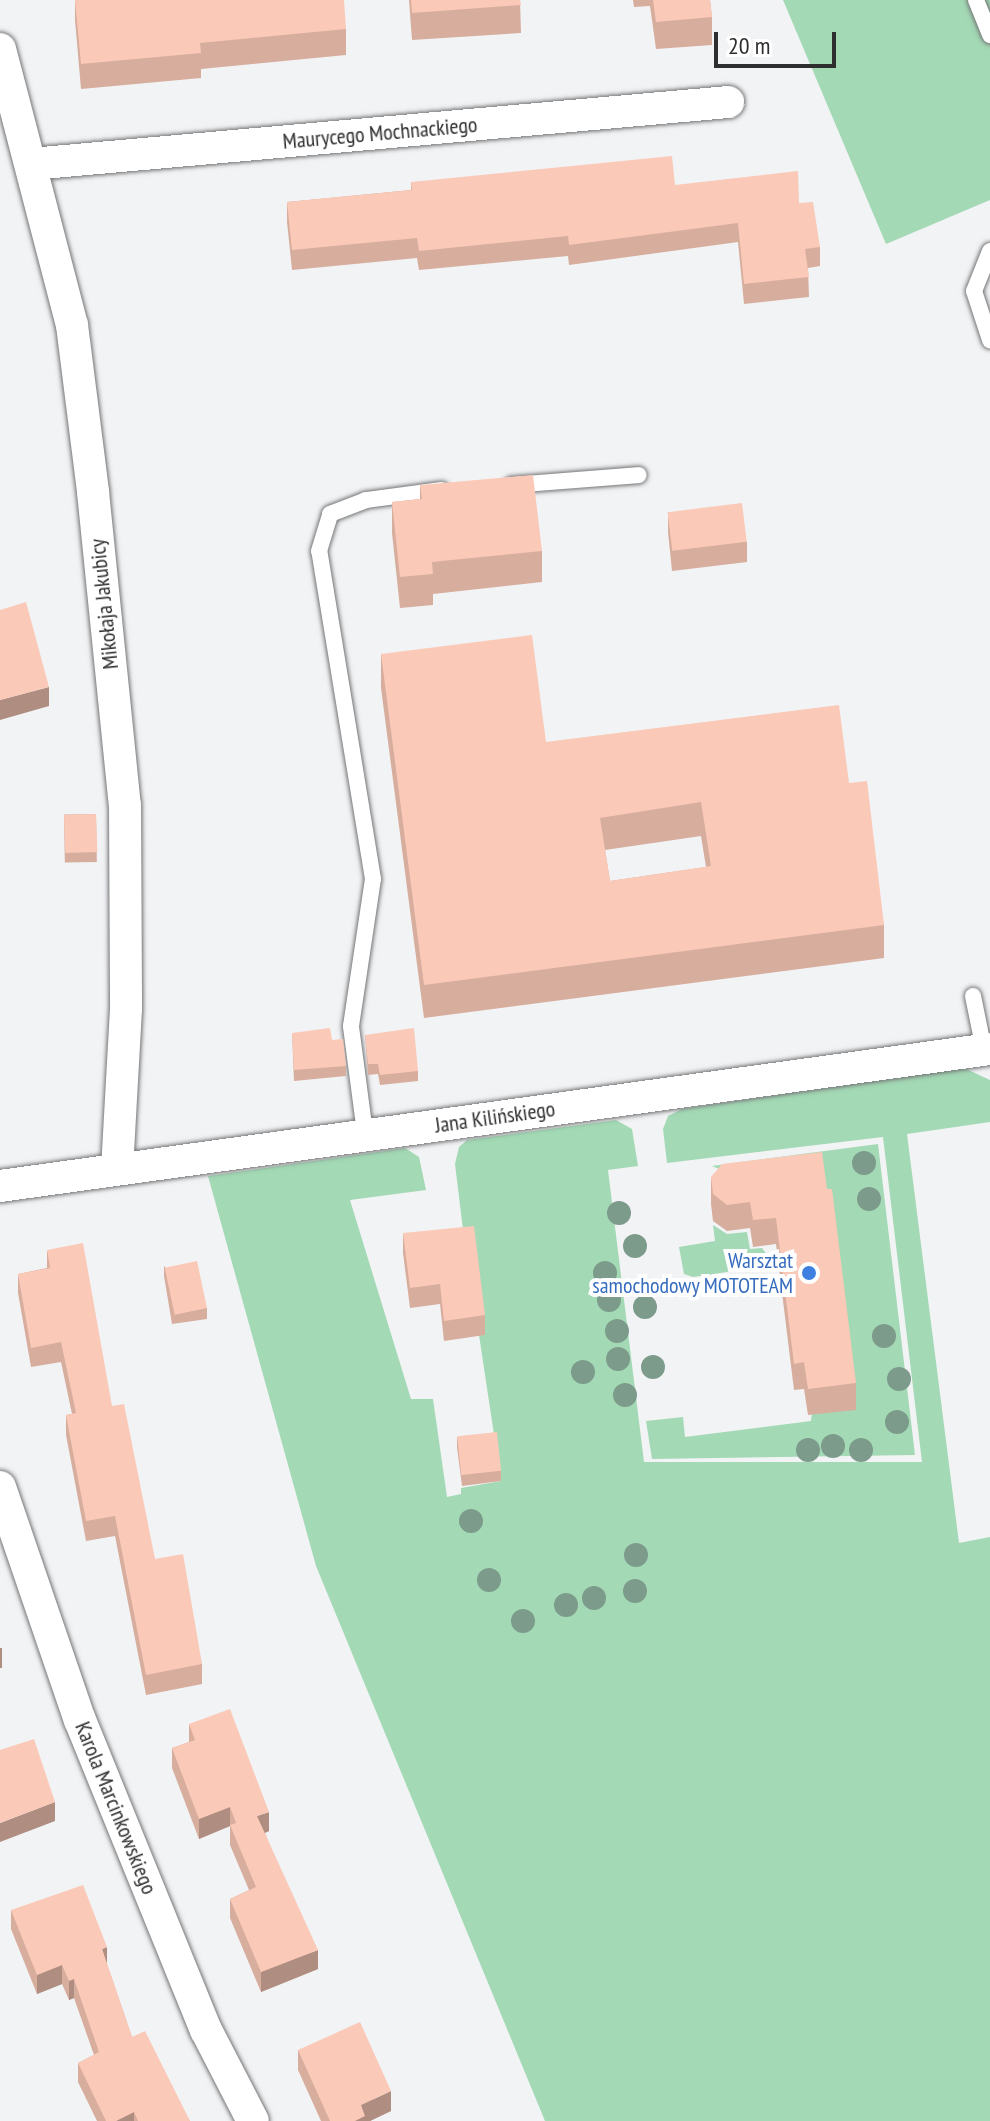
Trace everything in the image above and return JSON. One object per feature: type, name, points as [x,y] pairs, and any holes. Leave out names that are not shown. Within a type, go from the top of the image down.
[{"type":"street","name":"Mikołaja Jakubicy","points":[[0,49],[72,325],[125,805],[126,1009],[117,1169]]},
{"type":"street","name":"Maurycego Mochnackiego","points":[[31,164],[728,102]]},
{"type":"street","name":"Jana Kilińskiego","points":[[0,1186],[987,1049]]},
{"type":"street","name":"Karola Marcinkowskiego","points":[[0,1487],[80,1720],[206,2030],[253,2121]]},
{"type":"lane","points":[[976,0],[990,35]]},
{"type":"lane","points":[[990,251],[974,291],[990,340]]},
{"type":"lane","points":[[497,486],[639,475]]},
{"type":"lane","points":[[365,1133],[351,1026],[373,879],[319,551],[330,514],[366,500],[466,488]]},
{"type":"lane","points":[[973,996],[987,1049]]},
{"type":"green space","points":[[783,0],[990,0],[990,200],[886,244]]},
{"type":"green space","points":[[964,1068],[990,1080],[990,1122],[907,1134],[959,1543],[990,1537],[990,2121],[545,2121],[316,1566],[208,1176],[405,1148],[419,1157],[426,1190],[350,1200],[411,1399],[433,1399],[447,1497],[461,1494],[461,1488],[501,1481],[479,1335],[485,1335],[465,1246],[455,1164],[459,1147],[467,1140],[616,1120],[632,1129],[638,1166],[608,1170],[644,1462],[922,1462],[883,1137],[667,1163],[663,1129],[668,1116],[682,1109]]},
{"type":"green space","points":[[878,1144],[915,1455],[652,1459],[646,1421],[683,1417],[685,1437],[811,1421],[832,1216],[712,1166]]},
{"type":"green space","points":[[713,1225],[727,1234],[747,1232],[750,1249],[762,1248],[774,1265],[693,1277],[684,1274],[679,1247],[715,1241]]},
{"type":"building","points":[[75,0],[344,0],[346,29],[200,43],[201,53],[81,64]]},
{"type":"building","points":[[411,0],[520,0],[521,5],[412,13]]},
{"type":"building","points":[[653,0],[710,0],[712,17],[656,22]]},
{"type":"building","points":[[672,156],[675,185],[798,171],[799,203],[813,202],[820,247],[805,249],[809,277],[744,284],[738,223],[569,245],[568,236],[419,251],[417,238],[292,250],[287,202],[412,190],[411,182]]},
{"type":"building","points":[[533,475],[542,551],[432,562],[433,574],[400,577],[392,502],[422,499],[420,485]]},
{"type":"building","points":[[742,503],[747,542],[672,551],[668,512]]},
{"type":"building","points":[[26,602],[49,687],[0,700],[0,610]]},
{"type":"building","points":[[532,635],[546,742],[839,705],[849,783],[867,781],[884,925],[424,985],[381,654]],"holes":[[[701,802],[711,866],[610,881],[600,818]]]},
{"type":"building","points":[[96,814],[97,852],[65,853],[64,815]]},
{"type":"building","points":[[330,1028],[332,1040],[343,1039],[346,1066],[294,1070],[292,1033]]},
{"type":"building","points":[[414,1028],[418,1071],[380,1075],[378,1064],[368,1064],[365,1035]]},
{"type":"building","points":[[822,1152],[827,1189],[832,1189],[856,1383],[808,1389],[804,1362],[794,1364],[776,1218],[753,1220],[750,1202],[727,1205],[713,1194],[711,1177],[722,1164]]},
{"type":"building","points":[[474,1226],[485,1315],[444,1321],[440,1284],[410,1288],[403,1233]]},
{"type":"building","points":[[83,1243],[112,1406],[124,1404],[155,1559],[183,1554],[202,1664],[146,1675],[115,1516],[86,1521],[66,1415],[76,1413],[61,1342],[31,1348],[18,1274],[50,1268],[47,1250]]},
{"type":"building","points":[[197,1261],[207,1308],[175,1315],[165,1268]]},
{"type":"building","points":[[497,1432],[501,1471],[461,1475],[457,1436]]},
{"type":"building","points":[[230,1709],[269,1812],[257,1816],[318,1950],[261,1972],[230,1899],[256,1887],[230,1825],[236,1823],[230,1807],[199,1819],[172,1748],[195,1740],[189,1724]]},
{"type":"building","points":[[34,1739],[55,1802],[0,1823],[0,1750]]},
{"type":"building","points":[[83,1885],[107,1947],[102,1949],[132,2037],[145,2031],[190,2121],[138,2121],[134,2112],[116,2121],[106,2121],[78,2063],[99,2052],[74,1979],[69,1981],[62,1965],[37,1975],[11,1910]]},
{"type":"building","points":[[360,2022],[391,2091],[361,2105],[365,2116],[355,2121],[330,2121],[298,2050]]},
{"type":"place","name":"Warsztat samochodowy MOTOTEAM","points":[[809,1273]]}]
